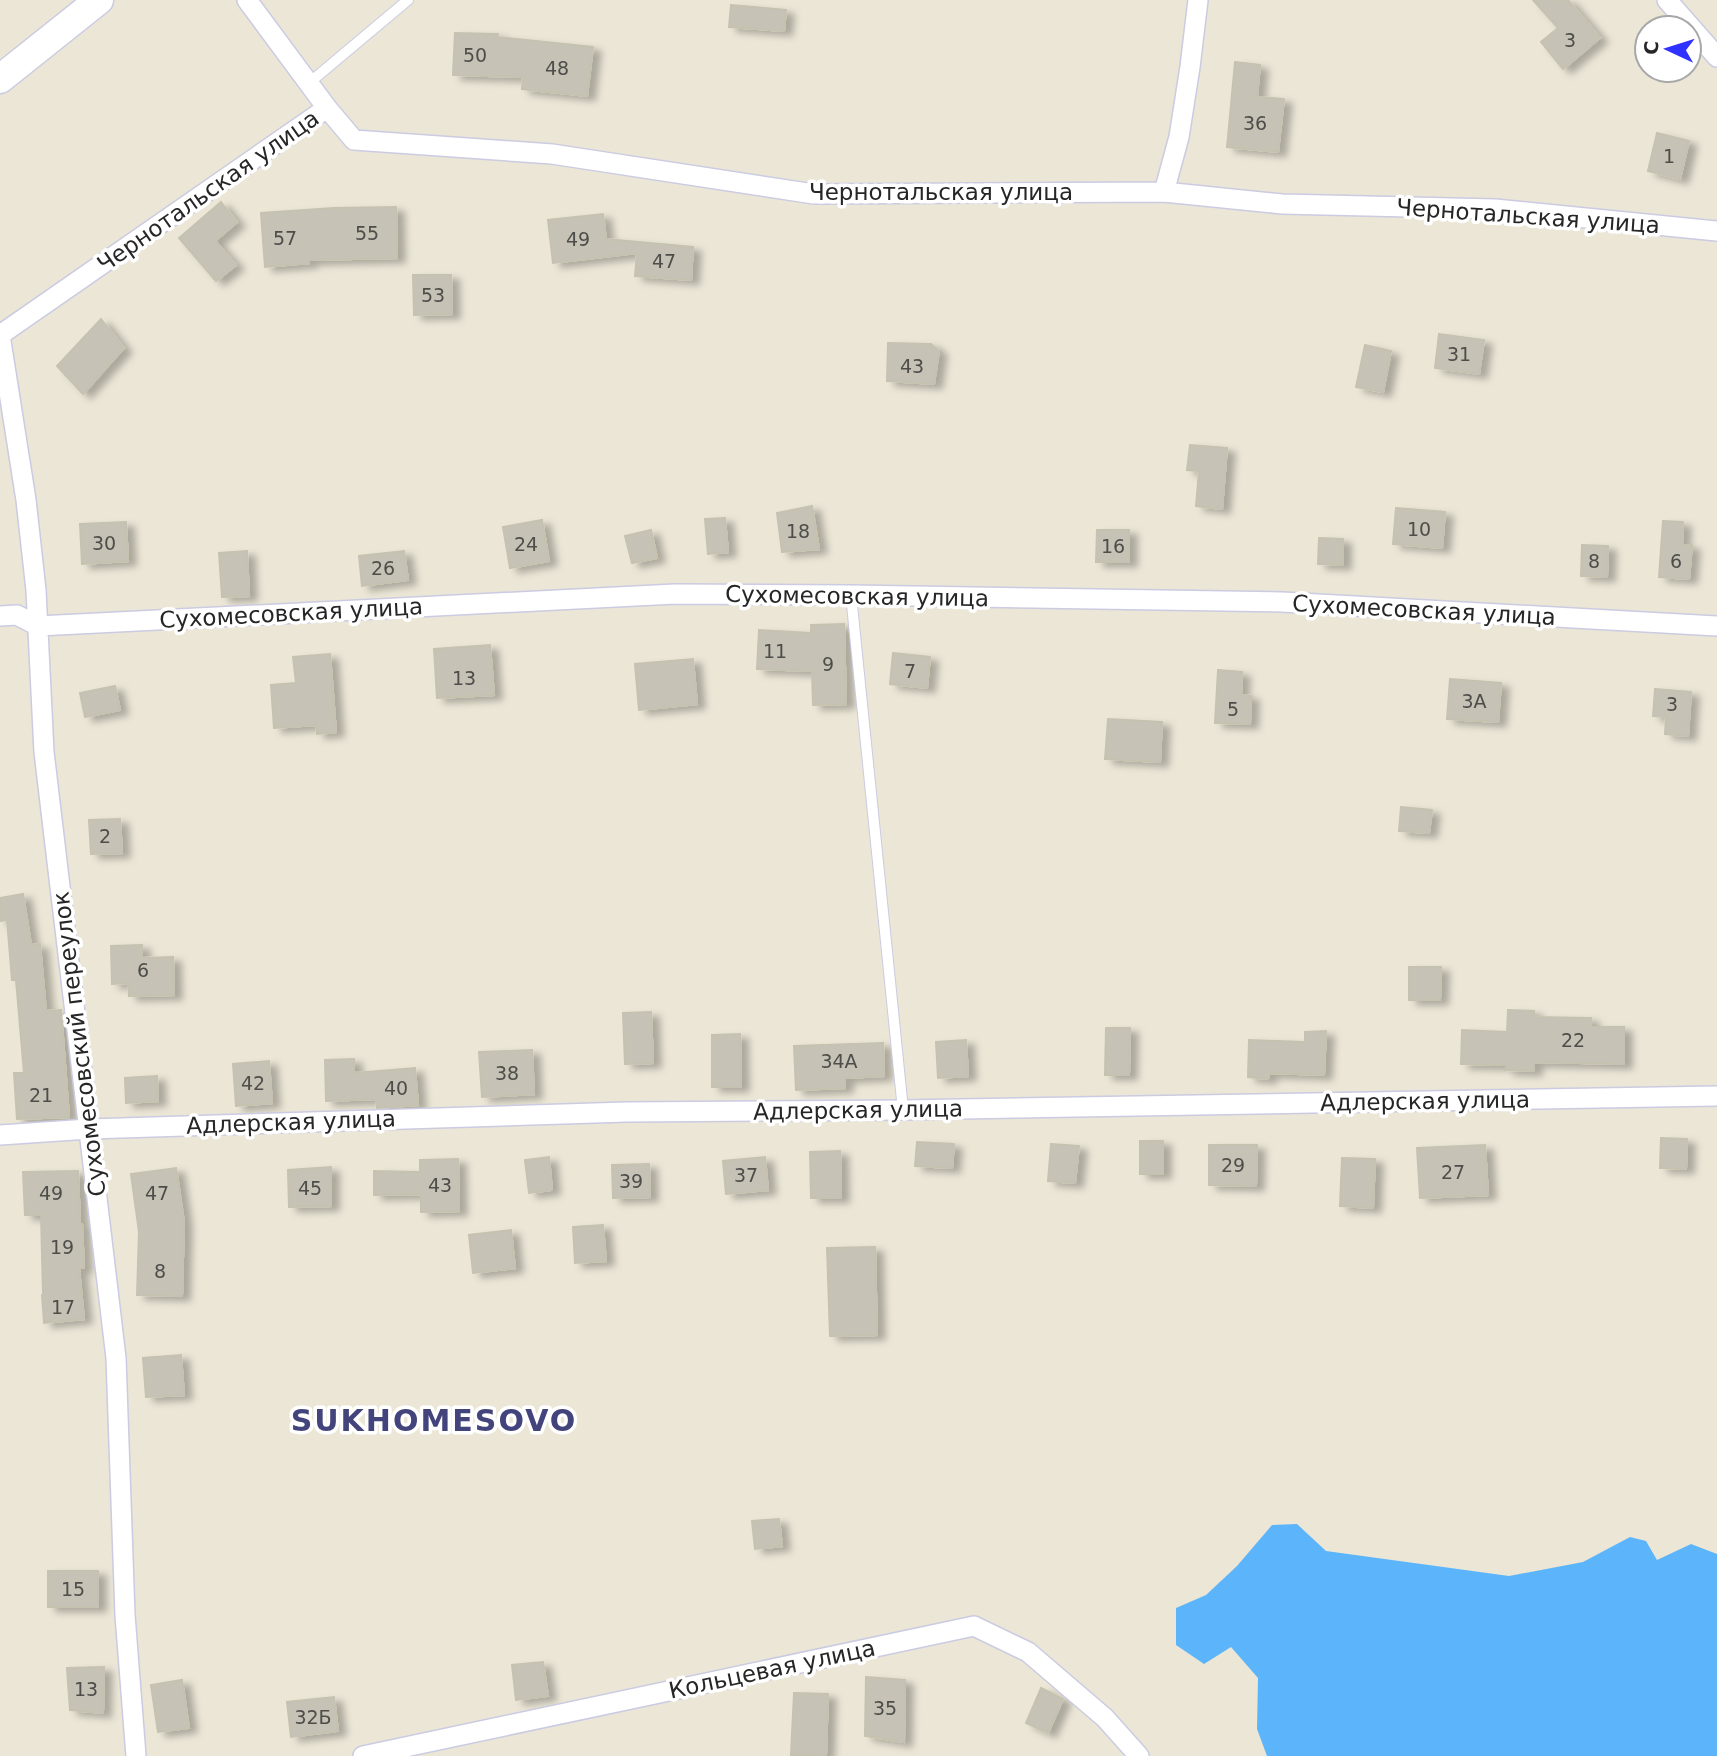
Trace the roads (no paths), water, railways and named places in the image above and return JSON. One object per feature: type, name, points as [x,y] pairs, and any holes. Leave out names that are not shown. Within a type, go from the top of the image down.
[{"type":"main road","points":[[0,79],[99,0]]},
{"type":"street","points":[[247,0],[327,108]]},
{"type":"street","points":[[1164,192],[1179,137],[1191,66],[1198,0]]},
{"type":"street","points":[[1667,0],[1717,57]]},
{"type":"street","name":"Чернотальская улица","points":[[0,335],[327,108],[354,140],[552,153],[814,194],[1164,192],[1282,204],[1495,209],[1717,230]]},
{"type":"street","name":"Сухомесовский переулок","points":[[0,335],[26,500],[36,590],[44,752],[116,1359],[125,1615],[136,1756]]},
{"type":"street","name":"Сухомесовская улица","points":[[0,616],[17,615],[38,626],[675,594],[850,595],[1282,602],[1717,626]]},
{"type":"street","name":"Адлерская улица","points":[[0,1135],[89,1129],[626,1112],[1717,1096]]},
{"type":"street","name":"Кольцевая улица","points":[[363,1756],[974,1626],[1028,1653],[1105,1718],[1139,1756]]},
{"type":"lane","points":[[309,83],[408,0]]},
{"type":"lane","points":[[850,595],[903,1110]]},
{"type":"water","points":[[1297,1524],[1326,1551],[1509,1576],[1583,1562],[1630,1537],[1646,1541],[1657,1560],[1691,1544],[1717,1554],[1717,1756],[1267,1756],[1257,1729],[1258,1678],[1231,1647],[1204,1664],[1176,1645],[1176,1608],[1206,1595],[1237,1566],[1272,1525]]},
{"type":"district","name":"SUKHOMESOVO","points":[[434,1421]]}]
